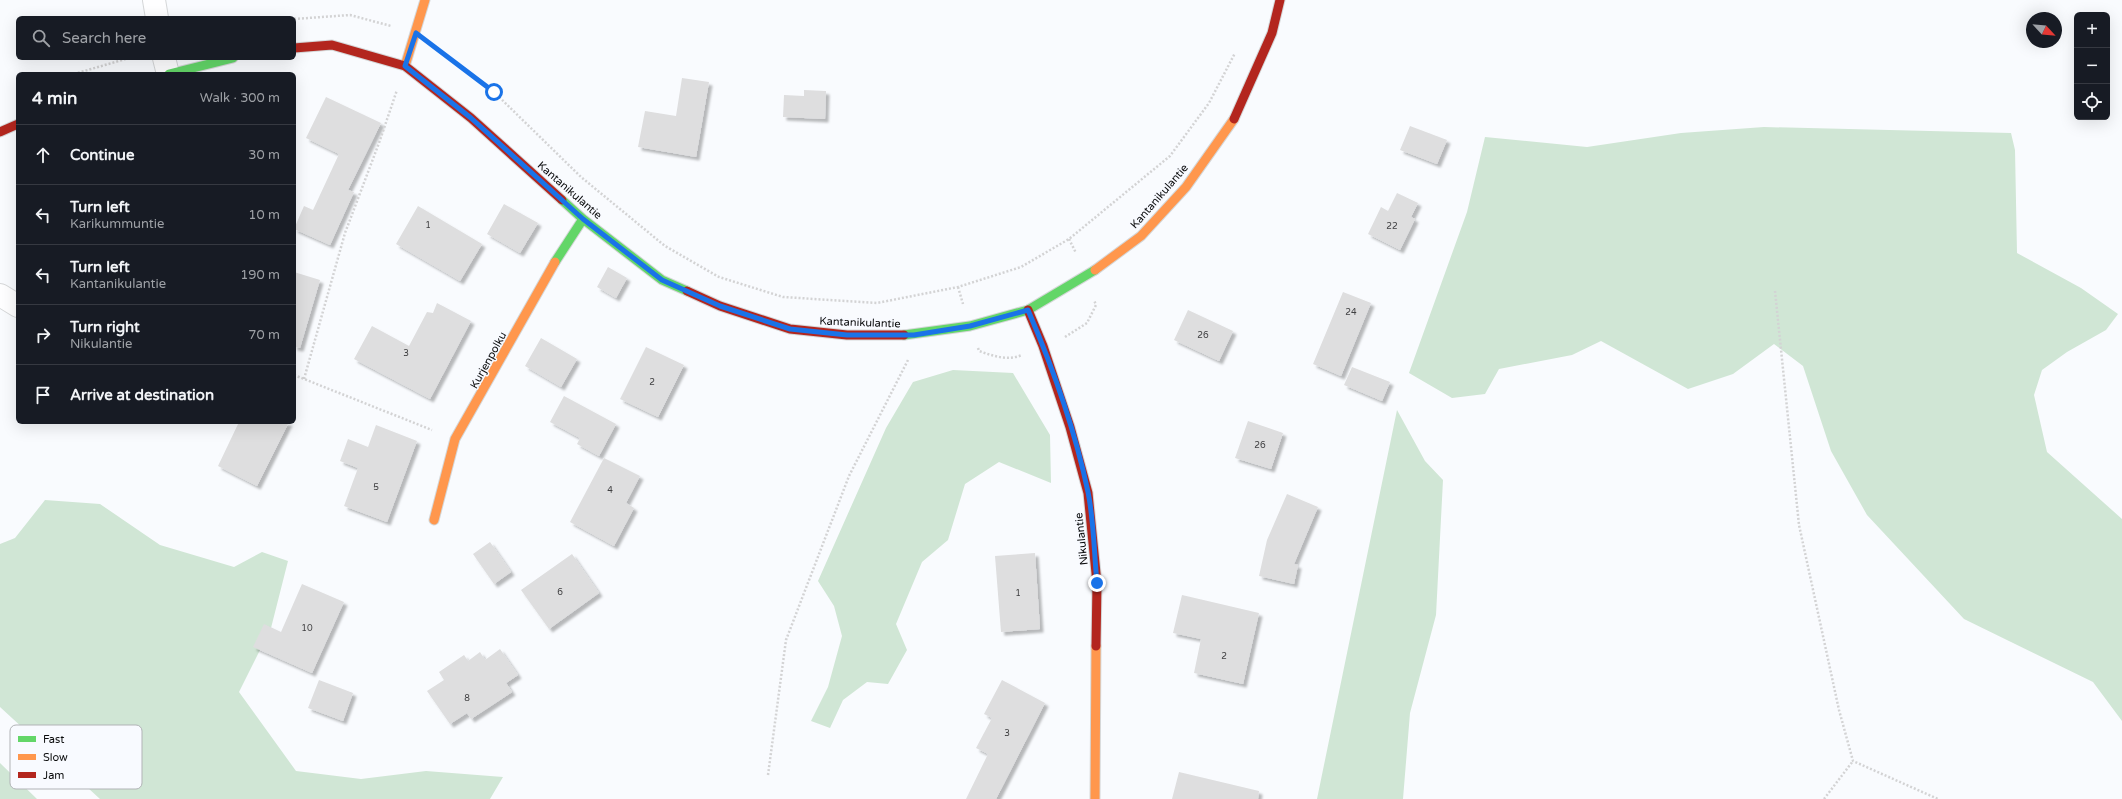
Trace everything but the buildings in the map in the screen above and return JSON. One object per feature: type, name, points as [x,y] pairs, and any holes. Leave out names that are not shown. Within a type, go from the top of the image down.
[{"type":"street","points":[[154,0],[156,16]]},
{"type":"street","points":[[405,66],[425,0]]},
{"type":"street","name":"Kantanikulantie","points":[[296,48],[332,45],[405,66],[471,118],[583,219],[662,280],[720,306],[790,329],[847,335],[920,334],[970,326],[1028,310],[1088,275],[1141,236],[1186,187],[1238,112],[1272,33],[1280,0]]},
{"type":"street","points":[[164,60],[168,72]]},
{"type":"street","points":[[176,72],[225,60]]},
{"type":"street","points":[[0,132],[16,125]]},
{"type":"street","name":"Kurjenpolku","points":[[434,520],[455,439],[486,388],[545,278],[583,219]]},
{"type":"street","points":[[0,295],[16,305]]},
{"type":"street","name":"Nikulantie","points":[[1028,310],[1043,346],[1070,427],[1088,493],[1097,583],[1095,799]]},
{"type":"path","points":[[296,19],[350,14],[416,33],[494,92],[581,177],[665,246],[719,277],[783,297],[877,304],[958,287],[1021,267],[1069,239],[1170,156],[1209,103],[1238,48]]},
{"type":"path","points":[[81,72],[122,60]]},
{"type":"path","points":[[304,379],[345,233],[379,143],[405,66]]},
{"type":"path","points":[[1775,291],[1799,525],[1839,710],[1853,761]]},
{"type":"path","points":[[768,775],[786,640],[849,476],[920,334]]},
{"type":"path","points":[[296,376],[455,439]]},
{"type":"path","points":[[1824,799],[1853,761]]},
{"type":"path","points":[[1853,761],[1938,799]]},
{"type":"green space","points":[[1764,127],[2011,133],[2015,150],[2017,253],[2081,288],[2118,314],[2106,330],[2067,352],[2042,370],[2034,395],[2047,452],[2122,519],[2122,721],[2093,682],[1964,619],[1867,515],[1831,451],[1803,366],[1774,344],[1733,374],[1688,389],[1601,341],[1572,355],[1499,369],[1485,394],[1452,398],[1409,373],[1467,212],[1485,137],[1587,147],[1681,133]]},
{"type":"green space","points":[[953,370],[1013,373],[1050,435],[1051,483],[999,462],[965,484],[948,540],[922,562],[896,624],[907,650],[888,684],[867,682],[843,700],[830,728],[811,721],[828,687],[842,636],[834,606],[818,581],[886,428],[913,382]]},
{"type":"green space","points":[[1397,410],[1425,461],[1443,480],[1436,615],[1410,713],[1403,799],[1317,799]]},
{"type":"green space","points":[[45,500],[100,504],[160,545],[234,567],[262,552],[288,561],[271,628],[239,692],[296,771],[361,779],[426,771],[503,777],[490,799],[100,799],[89,789],[142,789],[142,725],[20,725],[0,707],[0,544],[15,538]]},
{"type":"green space","points":[[0,763],[10,773],[10,789],[27,789],[37,799],[0,799]]},
{"type":"traffic: fast","points":[[177,72],[225,60]]},
{"type":"traffic: fast","points":[[562,200],[583,219],[662,280],[687,291]]},
{"type":"traffic: fast","points":[[555,262],[583,219]]},
{"type":"traffic: fast","points":[[904,335],[970,326],[1028,310],[1095,270]]},
{"type":"traffic: slow","points":[[405,66],[425,0]]},
{"type":"traffic: slow","points":[[1095,270],[1141,236],[1186,187],[1234,119]]},
{"type":"traffic: slow","points":[[434,520],[455,439],[555,262]]},
{"type":"traffic: slow","points":[[1095,799],[1096,646]]},
{"type":"traffic: jam","points":[[1234,119],[1272,33],[1280,0]]},
{"type":"traffic: jam","points":[[296,48],[332,45],[405,66],[471,118],[562,200]]},
{"type":"traffic: jam","points":[[0,132],[16,125]]},
{"type":"traffic: jam","points":[[687,291],[720,306],[790,329],[847,335],[904,335]]},
{"type":"traffic: jam","points":[[1028,310],[1043,346],[1070,427],[1088,493],[1097,583],[1096,646]]},
{"type":"route","points":[[494,92],[416,33],[405,66],[471,118],[583,219],[662,280],[720,306],[790,329],[847,335],[914,335],[970,326],[1028,310],[1043,346],[1070,427],[1088,493],[1097,583]]}]
